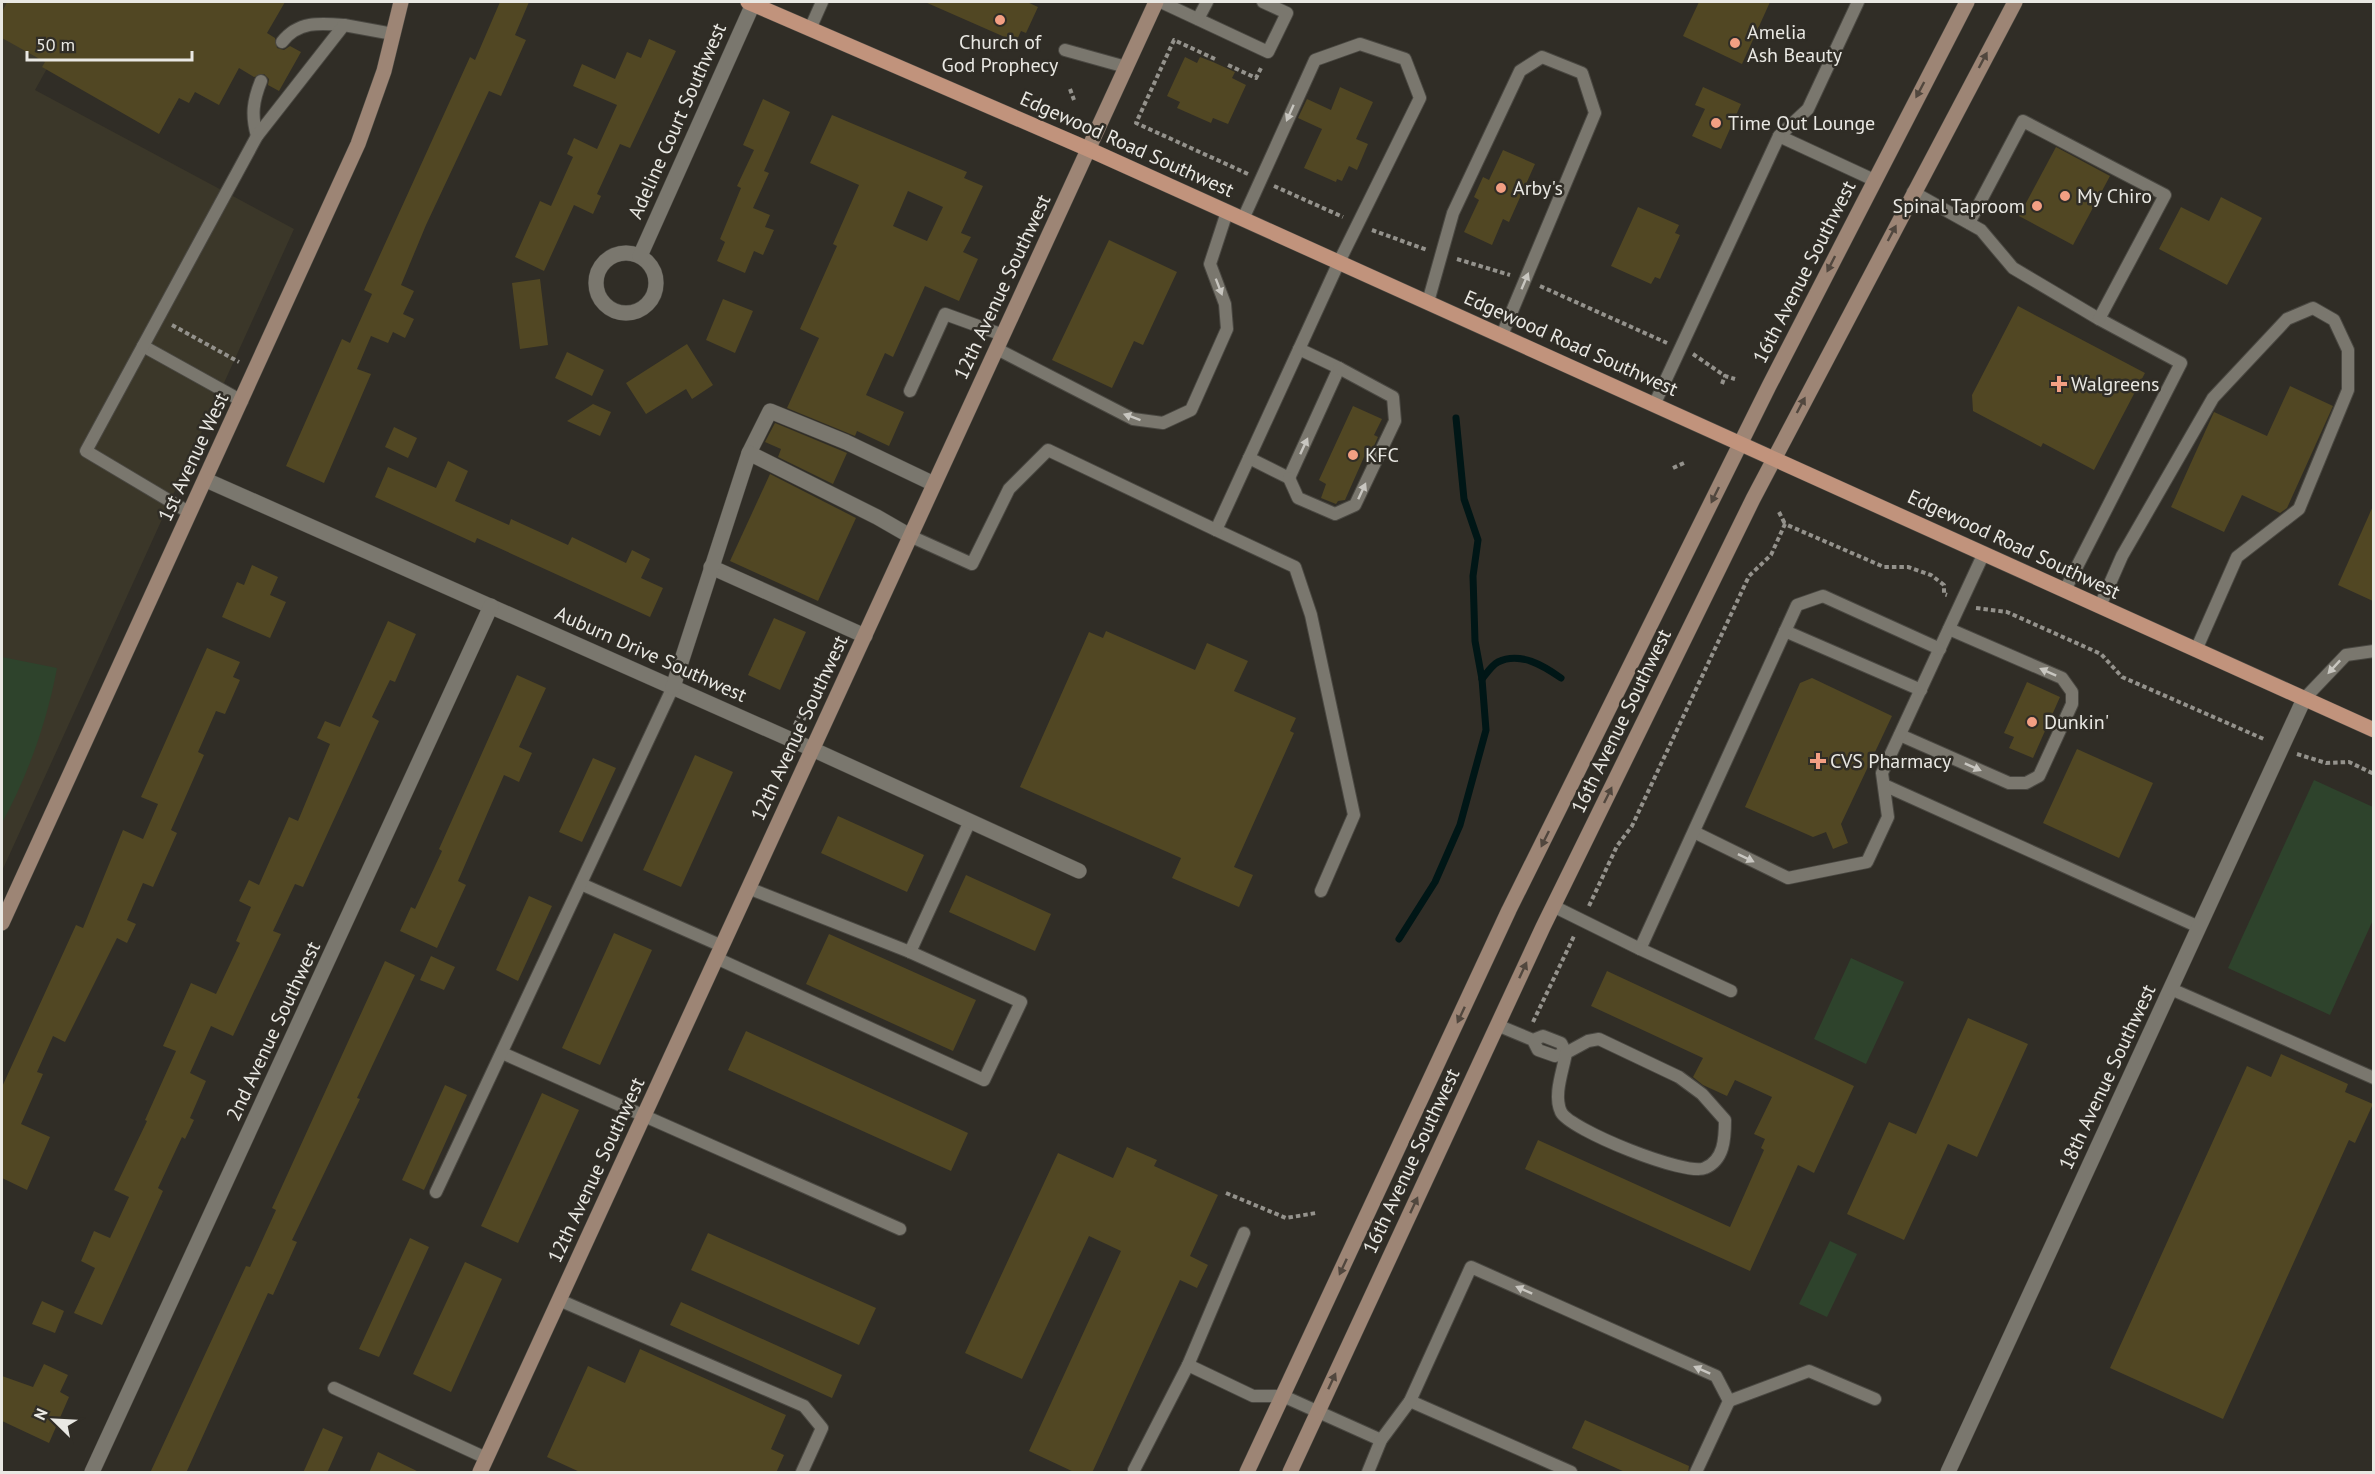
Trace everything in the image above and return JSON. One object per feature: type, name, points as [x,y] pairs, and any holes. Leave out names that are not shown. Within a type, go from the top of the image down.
[{"type":"main road","name":"1st Avenue West","points":[[2,923],[358,144],[384,71],[401,2]]},
{"type":"main road","name":"12th Avenue Southwest","points":[[483,1468],[1088,149],[1158,2]]},
{"type":"main road","name":"16th Avenue Southwest","points":[[1247,1473],[1509,910],[1741,442],[1967,2]]},
{"type":"main road","name":"16th Avenue Southwest","points":[[1290,1473],[1553,906],[1774,457],[2015,2]]},
{"type":"main road","name":"Edgewood Road Southwest","points":[[751,3],[1088,149],[1655,403],[2373,730]]},
{"type":"street","name":"Adeline Court Southwest","points":[[639,255],[751,3]]},
{"type":"street","points":[[628,252],[639,255],[649,262],[655,273],[657,285],[654,296],[637,312],[625,314],[613,311],[604,304],[598,293],[596,282],[599,270],[606,260],[616,254],[628,252]]},
{"type":"street","points":[[673,687],[749,453],[770,411],[846,442],[934,484]]},
{"type":"street","points":[[749,453],[910,536]]},
{"type":"street","name":"Auburn Drive Southwest","points":[[206,480],[812,749],[1079,871]]},
{"type":"street","points":[[711,567],[865,636]]},
{"type":"street","name":"2nd Avenue Southwest","points":[[92,1473],[491,606]]},
{"type":"street","name":"18th Avenue Southwest","points":[[1948,1473],[2304,699]]},
{"type":"lane","points":[[810,28],[822,2]]},
{"type":"lane","points":[[1158,2],[1268,52],[1287,13],[1263,2]]},
{"type":"lane","points":[[1198,19],[1207,2]]},
{"type":"lane","points":[[1655,403],[1779,136],[1808,109],[1858,2]]},
{"type":"lane","points":[[282,42],[289,33],[301,27],[320,23],[393,34]]},
{"type":"lane","points":[[190,513],[86,451],[257,136],[344,25]]},
{"type":"lane","points":[[1216,530],[1339,262],[1420,98],[1405,59],[1360,44],[1315,60],[1243,219]]},
{"type":"lane","points":[[1065,50],[1126,67]]},
{"type":"lane","points":[[1428,302],[1453,213],[1520,71],[1542,57],[1582,73],[1595,113],[1502,335]]},
{"type":"lane","points":[[257,136],[252,120],[253,101],[261,81]]},
{"type":"lane","points":[[1969,223],[2023,121],[2165,195],[2099,319]]},
{"type":"lane","points":[[1779,136],[1874,180]]},
{"type":"lane","points":[[1913,192],[1981,230],[2013,268],[2099,319],[2181,363],[2066,590]]},
{"type":"lane","points":[[910,390],[945,314],[1000,342],[1133,419],[1163,423],[1191,410],[1227,329],[1226,304],[1210,264],[1227,212]]},
{"type":"lane","points":[[2100,606],[2122,556],[2213,398],[2287,319],[2313,309],[2334,320],[2348,350],[2348,390],[2299,509],[2237,557],[2196,650]]},
{"type":"lane","points":[[143,346],[242,400]]},
{"type":"lane","points":[[1249,458],[1289,478],[1298,498],[1335,514],[1355,505],[1395,421],[1393,397],[1299,349]]},
{"type":"lane","points":[[1289,478],[1339,368]]},
{"type":"lane","points":[[910,536],[972,564],[1009,489],[1048,450],[1295,567],[1311,615],[1354,815],[1321,891]]},
{"type":"lane","points":[[1694,832],[1788,878],[1867,862],[1888,817],[1882,773],[1984,553]]},
{"type":"lane","points":[[1640,949],[1797,605],[1823,596],[1940,649]]},
{"type":"lane","points":[[1900,735],[2008,783],[2026,783],[2039,776],[2072,704],[2072,692],[2062,678],[1949,629]]},
{"type":"lane","points":[[1785,631],[1921,690]]},
{"type":"lane","points":[[2304,699],[2346,655],[2373,651]]},
{"type":"lane","points":[[436,1192],[673,687]]},
{"type":"lane","points":[[1884,785],[2199,927]]},
{"type":"lane","points":[[910,952],[970,821]]},
{"type":"lane","points":[[581,884],[984,1080],[1021,1002],[910,952],[748,888]]},
{"type":"lane","points":[[1553,906],[1731,991]]},
{"type":"lane","points":[[2171,989],[2373,1078]]},
{"type":"lane","points":[[1497,1025],[1529,1039],[1538,1050],[1555,1056],[1566,1053],[1588,1041],[1599,1039],[1679,1077],[1702,1094],[1725,1120],[1725,1139],[1718,1160],[1704,1169],[1694,1170],[1671,1165],[1570,1122],[1562,1114],[1558,1101],[1566,1053]]},
{"type":"lane","points":[[502,1053],[900,1229]]},
{"type":"lane","points":[[1134,1470],[1188,1365],[1244,1233]]},
{"type":"lane","points":[[1368,1473],[1381,1440],[1410,1401],[1471,1267],[1716,1376],[1728,1401]]},
{"type":"lane","points":[[559,1300],[804,1406],[822,1428],[802,1473]]},
{"type":"lane","points":[[1188,1365],[1252,1396],[1282,1396],[1381,1440]]},
{"type":"lane","points":[[1696,1473],[1728,1401],[1809,1371],[1875,1399]]},
{"type":"lane","points":[[334,1388],[483,1468]]},
{"type":"lane","points":[[1410,1401],[1571,1473]]},
{"type":"path","points":[[1215,59],[1174,40],[1136,123],[1389,238],[1525,280],[1680,348],[1725,376],[1735,379]]},
{"type":"path","points":[[1228,65],[1256,78],[1268,52]]},
{"type":"path","points":[[1070,89],[1074,100]]},
{"type":"path","points":[[158,317],[255,371]]},
{"type":"path","points":[[1722,384],[1725,376]]},
{"type":"path","points":[[1673,468],[1684,463]]},
{"type":"path","points":[[1779,512],[1785,524],[1884,567],[1908,567],[1931,575],[1944,585],[1944,594],[1982,610],[2007,612],[2101,654],[2122,676],[2310,760],[2349,762],[2373,774]]},
{"type":"path","points":[[1529,1039],[1617,846],[1632,826],[1749,576],[1772,555],[1785,524]]},
{"type":"path","points":[[795,726],[799,716],[806,719]]},
{"type":"path","points":[[1226,1193],[1286,1218],[1316,1213]]},
{"type":"shaded area","points":[[2,2],[84,2],[35,90],[294,229],[2,871]]},
{"type":"green space","points":[[2,657],[57,668],[36,748],[2,823]]},
{"type":"green space","points":[[2314,780],[2373,807],[2373,920],[2330,1015],[2228,968]]},
{"type":"green space","points":[[1851,958],[1904,982],[1866,1064],[1814,1039]]},
{"type":"green space","points":[[1830,1241],[1857,1254],[1827,1317],[1799,1304]]},
{"type":"building","points":[[7,2],[285,2],[267,33],[275,38],[277,48],[284,50],[290,46],[301,52],[279,91],[268,85],[269,79],[264,74],[254,77],[239,68],[219,105],[195,92],[189,103],[179,98],[159,134],[42,67],[45,62],[2,38],[2,12]]},
{"type":"building","points":[[500,2],[529,2],[515,35],[526,40],[501,96],[489,91],[426,225],[401,285],[414,291],[403,314],[414,319],[405,338],[393,332],[388,343],[371,336],[357,369],[371,374],[324,483],[286,466],[342,339],[350,343],[372,294],[364,290],[470,57],[475,60]]},
{"type":"building","name":"Church of God Prophecy","points":[[925,2],[1027,2],[1038,7],[1026,33],[1021,31],[1016,42]]},
{"type":"building","points":[[1699,2],[1770,2],[1742,64],[1683,36]]},
{"type":"building","points":[[649,39],[676,51],[630,148],[620,144],[597,194],[601,196],[593,214],[574,205],[544,271],[515,257],[540,201],[551,206],[573,157],[567,154],[574,138],[597,149],[617,105],[573,86],[582,64],[615,79],[627,52],[641,58]]},
{"type":"building","points":[[1185,57],[1197,63],[1200,57],[1235,72],[1232,78],[1246,85],[1228,124],[1213,118],[1211,123],[1177,108],[1180,102],[1167,96]]},
{"type":"building","points":[[1340,87],[1373,102],[1356,139],[1368,144],[1357,170],[1349,166],[1342,181],[1337,179],[1336,182],[1304,168],[1322,129],[1298,118],[1307,99],[1331,110]]},
{"type":"building","name":"Time Out Lounge","points":[[1703,87],[1741,104],[1721,149],[1692,136],[1705,109],[1695,105]]},
{"type":"building","points":[[763,99],[790,112],[764,171],[769,173],[753,208],[770,215],[765,227],[774,230],[763,255],[754,251],[745,273],[717,261],[725,242],[720,239],[741,188],[737,186],[754,150],[743,145]]},
{"type":"building","points":[[832,115],[967,172],[964,178],[983,186],[961,233],[971,237],[963,252],[978,259],[959,301],[925,286],[893,357],[885,353],[866,395],[904,412],[889,446],[857,431],[855,436],[787,408],[819,338],[800,329],[837,246],[833,244],[859,185],[810,163]],"holes":[[[908,191],[943,207],[927,241],[893,226]]]},
{"type":"building","name":"My Chiro","points":[[2056,147],[2110,176],[2073,245],[2019,216]]},
{"type":"building","name":"Arby's","points":[[1503,150],[1535,164],[1509,222],[1503,219],[1492,245],[1464,232],[1479,200],[1474,197],[1483,177],[1489,180]]},
{"type":"building","points":[[2221,197],[2262,218],[2227,285],[2159,249],[2181,207],[2209,221]]},
{"type":"building","points":[[1638,207],[1679,225],[1675,233],[1680,235],[1660,279],[1655,277],[1651,284],[1611,266]]},
{"type":"building","points":[[1109,240],[1177,272],[1143,345],[1134,341],[1112,388],[1052,360]]},
{"type":"building","points":[[540,279],[548,345],[520,349],[512,283]]},
{"type":"building","points":[[723,299],[753,311],[735,353],[706,340]]},
{"type":"building","name":"Walgreens","points":[[2018,306],[2145,373],[2094,470],[2043,443],[2041,447],[1973,411],[1972,395]]},
{"type":"building","points":[[687,344],[713,385],[692,399],[686,389],[646,414],[626,383]]},
{"type":"building","points":[[567,352],[604,370],[592,396],[555,378]]},
{"type":"building","points":[[2290,386],[2333,406],[2287,508],[2280,513],[2242,495],[2224,532],[2171,507],[2214,412],[2267,436]]},
{"type":"building","points":[[593,404],[611,412],[600,436],[567,421]]},
{"type":"building","name":"KFC","points":[[1353,406],[1382,419],[1374,435],[1378,437],[1368,459],[1364,457],[1345,500],[1338,501],[1336,504],[1321,498],[1326,484],[1319,480]]},
{"type":"building","points":[[775,423],[847,453],[833,484],[778,457],[781,449],[765,442]]},
{"type":"building","points":[[394,427],[417,438],[408,458],[385,447]]},
{"type":"building","points":[[448,461],[468,471],[455,501],[509,525],[511,519],[568,545],[572,537],[626,563],[632,550],[650,559],[641,578],[663,588],[650,617],[477,538],[475,543],[375,497],[388,467],[436,488]]},
{"type":"building","points":[[770,474],[856,518],[818,601],[730,561]]},
{"type":"building","points":[[2373,506],[2373,601],[2338,585]]},
{"type":"building","points":[[252,565],[278,577],[270,595],[286,602],[270,638],[222,617],[237,582],[244,585]]},
{"type":"building","points":[[774,618],[806,632],[780,690],[748,675]]},
{"type":"building","points":[[388,621],[416,634],[395,682],[390,680],[372,717],[379,721],[303,887],[295,884],[273,931],[281,934],[233,1036],[211,1026],[190,1073],[206,1081],[190,1118],[194,1120],[185,1139],[182,1137],[158,1188],[163,1191],[102,1325],[74,1313],[95,1268],[81,1261],[94,1231],[110,1238],[129,1197],[114,1190],[147,1121],[145,1120],[176,1051],[163,1046],[191,983],[216,994],[240,943],[236,941],[251,907],[239,901],[249,880],[259,885],[289,817],[298,821],[330,744],[317,738],[325,721],[340,727]]},
{"type":"building","points":[[1106,631],[1195,670],[1207,643],[1248,661],[1234,691],[1296,718],[1290,731],[1294,733],[1234,867],[1253,875],[1239,907],[1172,878],[1181,858],[1020,787],[1089,632],[1103,638]]},
{"type":"building","points":[[207,648],[240,662],[233,677],[240,680],[225,714],[216,711],[198,752],[204,755],[171,830],[177,833],[153,887],[143,883],[127,920],[136,924],[127,943],[117,938],[65,1042],[53,1036],[37,1072],[43,1074],[21,1124],[50,1137],[27,1190],[2,1178],[2,1087],[76,925],[83,928],[123,830],[143,839],[158,804],[141,797]]},
{"type":"building","points":[[517,675],[546,688],[519,747],[532,753],[519,782],[504,775],[458,881],[466,885],[437,948],[400,931],[411,907],[415,909],[442,851],[439,849]]},
{"type":"building","name":"CVS Pharmacy","points":[[1812,678],[1892,716],[1841,824],[1848,843],[1833,849],[1826,832],[1813,837],[1745,807],[1800,683]]},
{"type":"building","name":"Dunkin'","points":[[2027,682],[2060,697],[2033,758],[2009,748],[2014,737],[2004,733]]},
{"type":"building","points":[[2077,749],[2153,783],[2119,858],[2043,823]]},
{"type":"building","points":[[695,755],[733,772],[681,887],[643,870]]},
{"type":"building","points":[[593,758],[616,768],[582,842],[559,832]]},
{"type":"building","points":[[838,816],[924,855],[907,892],[821,853]]},
{"type":"building","points":[[966,875],[1051,914],[1035,951],[949,912]]},
{"type":"building","points":[[529,896],[552,906],[518,981],[496,970]]},
{"type":"building","points":[[614,933],[652,950],[600,1065],[562,1048]]},
{"type":"building","points":[[829,934],[976,1000],[953,1051],[806,984]]},
{"type":"building","points":[[431,956],[455,967],[444,990],[420,980]]},
{"type":"building","points":[[385,961],[415,975],[357,1098],[360,1099],[292,1240],[297,1242],[273,1295],[268,1293],[186,1473],[150,1473],[246,1266],[250,1267],[276,1210],[272,1208]]},
{"type":"building","points":[[1607,971],[1854,1086],[1814,1173],[1798,1165],[1750,1271],[1525,1169],[1538,1140],[1730,1227],[1764,1150],[1761,1148],[1765,1139],[1754,1134],[1772,1097],[1735,1080],[1727,1096],[1703,1085],[1693,1077],[1703,1058],[1591,1006]]},
{"type":"building","points":[[1968,1018],[2028,1044],[1977,1157],[1948,1144],[1904,1240],[1847,1214],[1889,1122],[1916,1134]]},
{"type":"building","points":[[746,1031],[968,1133],[951,1171],[728,1070]]},
{"type":"building","points":[[2281,1054],[2348,1084],[2345,1092],[2373,1104],[2355,1143],[2349,1140],[2223,1419],[2110,1368],[2247,1066],[2271,1077]]},
{"type":"building","points":[[445,1085],[467,1095],[424,1190],[402,1180]]},
{"type":"building","points":[[542,1093],[579,1110],[518,1243],[481,1226]]},
{"type":"building","points":[[1127,1147],[1157,1160],[1154,1166],[1218,1195],[1190,1256],[1208,1265],[1197,1288],[1180,1280],[1092,1473],[1076,1473],[1029,1451],[1121,1251],[1089,1236],[1022,1379],[965,1353],[1058,1153],[1113,1178]]},
{"type":"building","points":[[708,1233],[876,1308],[859,1345],[691,1270]]},
{"type":"building","points":[[410,1238],[429,1247],[379,1357],[359,1349]]},
{"type":"building","points":[[465,1262],[502,1279],[451,1392],[413,1374]]},
{"type":"building","points":[[42,1301],[64,1311],[55,1333],[32,1324]]},
{"type":"building","points":[[681,1302],[842,1375],[832,1398],[670,1325]]},
{"type":"building","points":[[640,1349],[786,1415],[771,1449],[784,1455],[776,1473],[582,1473],[547,1457],[588,1366],[625,1383]]},
{"type":"building","points":[[44,1364],[68,1375],[60,1392],[69,1397],[49,1443],[2,1421],[2,1376],[33,1387]]},
{"type":"building","points":[[1585,1420],[1689,1466],[1688,1473],[1627,1473],[1572,1448]]},
{"type":"building","points":[[323,1428],[343,1437],[327,1473],[303,1473]]},
{"type":"building","points":[[378,1452],[421,1473],[369,1473]]},
{"type":"waterway","points":[[1399,939],[1435,882],[1460,825],[1486,730],[1482,679],[1475,641],[1473,576],[1478,540],[1464,499],[1456,418]]},
{"type":"waterway","points":[[1482,679],[1496,663],[1515,658],[1531,661],[1561,678]]},
{"type":"place","name":"Church of God Prophecy","points":[[1000,20]]},
{"type":"place","name":"Amelia Ash Beauty","points":[[1735,43]]},
{"type":"place","name":"Time Out Lounge","points":[[1716,123]]},
{"type":"place","name":"Arby's","points":[[1501,188]]},
{"type":"place","name":"My Chiro","points":[[2065,196]]},
{"type":"place","name":"Spinal Taproom","points":[[2037,206]]},
{"type":"place","name":"Walgreens","points":[[2059,384]]},
{"type":"place","name":"KFC","points":[[1353,455]]},
{"type":"place","name":"Dunkin'","points":[[2032,722]]},
{"type":"place","name":"CVS Pharmacy","points":[[1818,761]]}]
